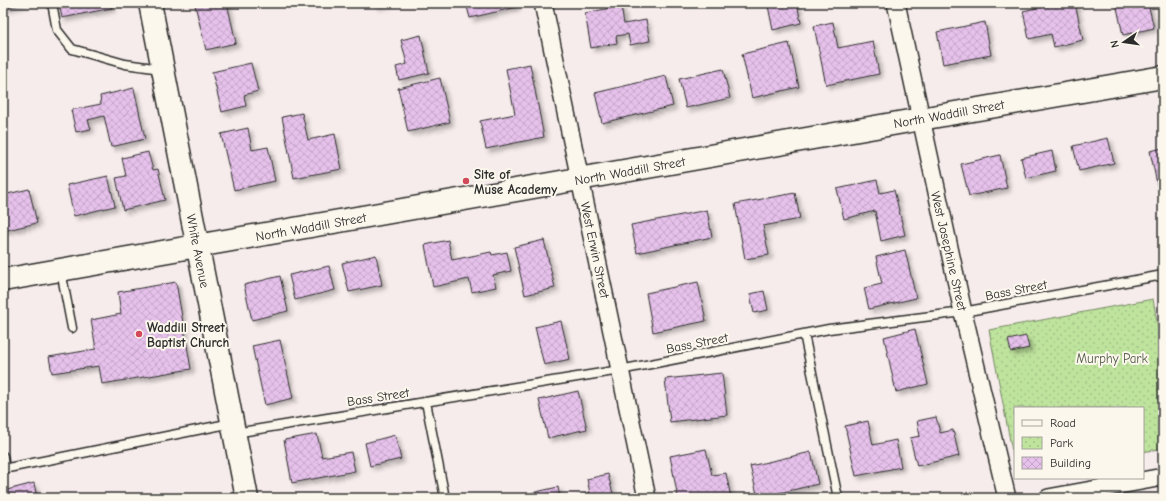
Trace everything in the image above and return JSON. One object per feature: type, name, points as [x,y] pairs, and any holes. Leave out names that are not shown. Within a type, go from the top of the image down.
[{"type":"street","name":"White Avenue","points":[[150,3],[247,498]]},
{"type":"street","name":"West Erwin Street","points":[[543,3],[647,498]]},
{"type":"street","name":"West Josephine Street","points":[[896,3],[963,312],[1007,498]]},
{"type":"street","name":"North Waddill Street","points":[[3,280],[580,180],[920,118],[1163,77]]},
{"type":"street","points":[[1048,498],[1163,477]]},
{"type":"lane","points":[[52,3],[57,30],[72,49],[125,64],[163,69]]},
{"type":"lane","points":[[61,270],[72,328]]},
{"type":"lane","name":"Bass Street","points":[[4,469],[233,428],[426,402],[620,370],[829,329],[963,312],[1163,274]]},
{"type":"lane","points":[[804,334],[838,498]]},
{"type":"lane","points":[[426,402],[445,498]]},
{"type":"lane","points":[[3,456],[4,469]]},
{"type":"green space","name":"Murphy Park","points":[[1153,299],[1163,355],[1163,448],[1144,452],[1144,407],[1014,407],[1014,462],[989,330]]},
{"type":"building","points":[[3,3],[25,3],[3,8]]},
{"type":"building","points":[[59,3],[111,3],[112,8],[62,18]]},
{"type":"building","points":[[205,3],[227,3],[236,43],[206,50],[195,5]]},
{"type":"building","points":[[374,3],[389,3],[375,6]]},
{"type":"building","points":[[466,3],[516,3],[517,7],[470,18]]},
{"type":"building","points":[[780,3],[797,3],[801,23],[773,30],[768,6]]},
{"type":"building","points":[[1053,3],[1075,3],[1083,40],[1054,47],[1051,34],[1029,39],[1023,11],[1054,4]]},
{"type":"building","points":[[1116,3],[1148,3],[1154,28],[1123,35]]},
{"type":"building","points":[[621,6],[624,24],[646,20],[650,41],[630,45],[628,34],[616,36],[617,43],[591,48],[585,13]]},
{"type":"building","points":[[833,22],[838,48],[873,41],[879,74],[826,85],[814,26]]},
{"type":"building","points":[[985,22],[991,55],[943,64],[937,32]]},
{"type":"building","points":[[421,35],[429,73],[399,80],[396,67],[407,64],[401,40]]},
{"type":"building","points":[[789,43],[799,87],[752,98],[742,54]]},
{"type":"building","points":[[251,63],[258,91],[244,95],[246,106],[222,112],[212,72]]},
{"type":"building","points":[[530,64],[544,137],[486,149],[480,121],[515,114],[506,69]]},
{"type":"building","points":[[723,69],[730,98],[686,108],[679,79]]},
{"type":"building","points":[[666,76],[673,106],[602,123],[595,93]]},
{"type":"building","points":[[440,78],[450,122],[408,132],[398,88]]},
{"type":"building","points":[[134,88],[145,139],[111,147],[104,116],[88,120],[91,129],[76,132],[71,110],[101,104],[100,96]]},
{"type":"building","points":[[302,113],[308,140],[335,134],[342,169],[294,178],[282,117]]},
{"type":"building","points":[[248,128],[252,150],[268,147],[275,181],[234,190],[221,134]]},
{"type":"building","points":[[1108,138],[1114,163],[1079,171],[1073,146]]},
{"type":"building","points":[[1163,148],[1163,192],[1159,193],[1150,151]]},
{"type":"building","points":[[1052,151],[1056,171],[1026,178],[1021,158]]},
{"type":"building","points":[[148,152],[153,170],[158,169],[165,200],[123,210],[116,178],[126,176],[122,158]]},
{"type":"building","points":[[1000,155],[1007,188],[969,196],[961,164]]},
{"type":"building","points":[[108,176],[115,206],[74,216],[67,185]]},
{"type":"building","points":[[877,180],[880,193],[894,190],[905,235],[881,241],[875,211],[844,219],[837,189]]},
{"type":"building","points":[[29,189],[37,223],[3,231],[3,195]]},
{"type":"building","points":[[795,193],[800,219],[763,226],[769,255],[745,259],[735,204]]},
{"type":"building","points":[[707,210],[712,237],[637,253],[631,225]]},
{"type":"building","points":[[448,240],[452,260],[491,252],[492,255],[507,252],[511,271],[493,275],[496,287],[472,292],[469,279],[433,287],[425,245]]},
{"type":"building","points":[[544,240],[555,288],[525,295],[514,247]]},
{"type":"building","points":[[905,250],[916,298],[869,309],[864,288],[882,284],[876,257]]},
{"type":"building","points":[[376,255],[382,285],[349,292],[342,263]]},
{"type":"building","points":[[329,266],[335,290],[295,300],[289,275]]},
{"type":"building","points":[[280,276],[288,311],[252,320],[244,285]]},
{"type":"building","name":"Waddill Street Baptist Church","points":[[176,282],[191,369],[102,384],[99,366],[52,373],[49,357],[96,349],[91,320],[121,314],[118,292]]},
{"type":"building","points":[[698,282],[706,321],[653,332],[646,293]]},
{"type":"building","points":[[764,291],[768,310],[754,313],[750,294]]},
{"type":"building","points":[[561,321],[570,359],[544,365],[535,327]]},
{"type":"building","points":[[915,329],[928,384],[896,392],[884,337]]},
{"type":"building","points":[[1026,336],[1029,348],[1011,352],[1008,340]]},
{"type":"building","points":[[280,340],[293,398],[265,405],[252,346]]},
{"type":"building","points":[[722,373],[727,415],[670,422],[665,379]]},
{"type":"building","points":[[578,391],[587,429],[548,438],[539,400]]},
{"type":"building","points":[[936,417],[940,433],[953,430],[959,456],[917,466],[910,438],[920,436],[917,421]]},
{"type":"building","points":[[868,421],[873,445],[896,440],[901,467],[856,476],[845,426]]},
{"type":"building","points":[[317,434],[322,457],[351,452],[355,471],[292,483],[284,440]]},
{"type":"building","points":[[395,435],[401,459],[370,466],[365,443]]},
{"type":"building","points":[[706,449],[712,475],[726,473],[731,498],[678,498],[670,456]]},
{"type":"building","points":[[811,452],[818,484],[758,498],[750,466]]},
{"type":"building","points":[[608,474],[614,498],[570,498],[590,493],[587,479]]},
{"type":"building","points":[[34,483],[37,498],[3,498],[3,491]]},
{"type":"building","points":[[558,487],[560,498],[514,498],[514,497]]},
{"type":"place","name":"Site of Muse Academy","points":[[466,181]]},
{"type":"place","name":"Waddill Street Baptist Church","points":[[139,334]]}]
